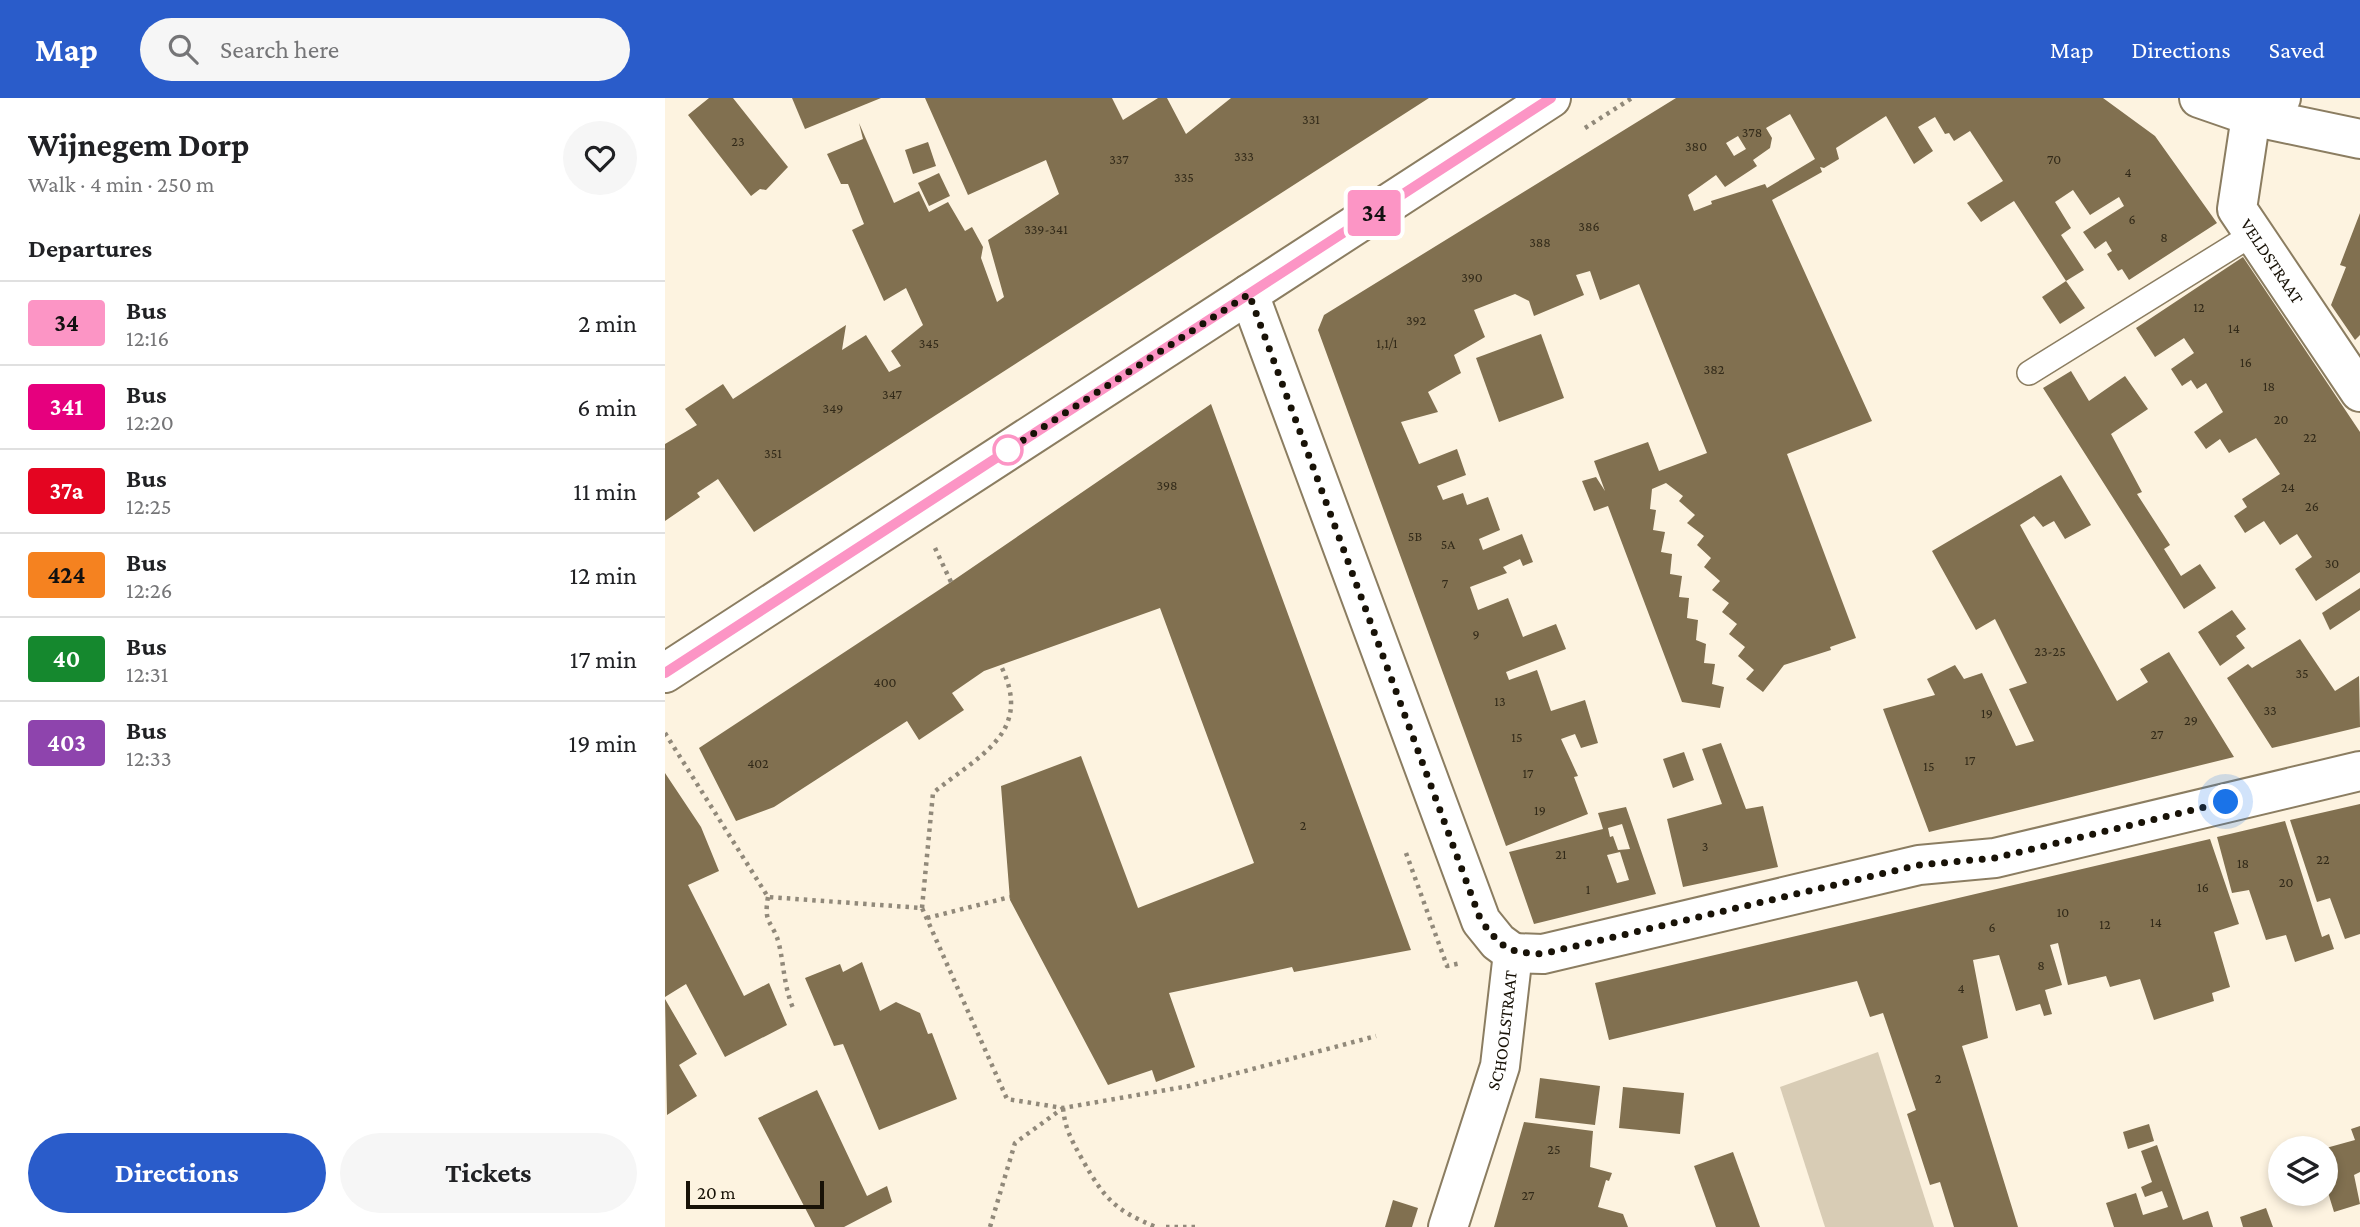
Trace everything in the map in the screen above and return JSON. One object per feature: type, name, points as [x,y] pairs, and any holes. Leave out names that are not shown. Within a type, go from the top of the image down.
[{"type":"street","points":[[665,673],[1552,98]]},
{"type":"street","points":[[2199,98],[2266,107],[2360,139]]},
{"type":"street","name":"VELDSTRAAT","points":[[2266,107],[2237,209],[2360,392]]},
{"type":"street","name":"SCHOOLSTRAAT","points":[[1249,294],[1481,921],[1498,942],[1513,953],[1500,1066],[1448,1227]]},
{"type":"street","points":[[1513,953],[1542,954],[1919,865],[1995,858],[2360,771]]},
{"type":"lane","points":[[2029,373],[2253,234]]},
{"type":"path","points":[[1001,666],[1011,686],[1013,707],[1009,724],[995,742],[933,793],[922,908],[1007,1099],[1063,1108],[1189,1086],[1376,1036]]},
{"type":"path","points":[[665,733],[768,898],[765,915],[779,942],[784,987],[793,1008]]},
{"type":"path","points":[[927,918],[1010,897]]},
{"type":"path","points":[[768,898],[922,908]]},
{"type":"path","points":[[990,1227],[1015,1143],[1063,1108]]},
{"type":"path","points":[[1063,1108],[1065,1129],[1101,1193],[1128,1216],[1156,1227]]},
{"type":"path","points":[[1166,1227],[1197,1227]]},
{"type":"shaded area","points":[[1878,1052],[1934,1227],[1825,1227],[1780,1087]]},
{"type":"building","points":[[709,98],[733,98],[788,167],[766,190],[760,189],[751,196],[688,115]]},
{"type":"building","points":[[792,98],[881,98],[805,129]]},
{"type":"building","points":[[925,98],[1112,98],[1123,120],[1158,98],[1167,98],[1186,134],[1231,98],[1429,98],[754,532],[718,479],[697,493],[700,497],[665,521],[665,444],[697,425],[685,409],[723,384],[733,399],[846,325],[842,350],[866,335],[889,372],[901,366],[891,351],[923,325],[906,288],[884,301],[852,230],[864,224],[848,184],[841,184],[827,154],[863,139],[859,123],[894,203],[919,191],[929,212],[948,202],[965,231],[972,227],[983,247],[981,258],[997,302],[1004,297],[988,240],[1059,194],[1046,160],[968,195]]},
{"type":"building","points":[[1676,98],[2103,98],[2155,136],[2217,223],[2129,280],[2122,269],[2118,271],[2107,254],[2112,251],[2106,241],[2095,249],[2083,232],[2124,206],[2119,197],[2090,215],[2073,190],[2055,202],[2071,228],[2061,235],[2084,270],[2066,281],[2014,201],[1981,222],[1967,203],[2003,181],[1970,131],[1954,141],[1949,133],[1945,134],[1935,117],[1918,127],[1933,151],[1914,164],[1886,116],[1836,148],[1839,159],[1824,168],[1820,167],[1822,172],[1772,200],[1872,421],[1787,454],[1856,638],[1830,647],[1831,650],[1784,665],[1763,692],[1746,679],[1754,670],[1738,656],[1745,647],[1729,634],[1737,624],[1722,612],[1729,603],[1712,590],[1720,581],[1704,567],[1711,558],[1697,545],[1704,536],[1687,523],[1695,515],[1679,501],[1683,496],[1666,483],[1652,489],[1650,509],[1656,510],[1653,530],[1665,532],[1661,552],[1672,554],[1670,574],[1682,576],[1679,597],[1689,598],[1687,618],[1698,620],[1696,640],[1706,644],[1704,663],[1715,664],[1712,684],[1724,687],[1720,708],[1682,702],[1608,506],[1594,511],[1582,481],[1596,477],[1605,491],[1594,461],[1648,442],[1659,471],[1707,453],[1639,284],[1600,300],[1590,271],[1576,275],[1584,295],[1534,316],[1529,301],[1515,294],[1474,310],[1485,337],[1454,355],[1461,373],[1428,392],[1438,412],[1401,422],[1419,464],[1457,449],[1466,475],[1437,486],[1443,500],[1463,493],[1467,505],[1488,497],[1500,530],[1479,539],[1483,550],[1522,534],[1533,562],[1523,566],[1520,559],[1503,567],[1507,573],[1470,587],[1478,610],[1508,598],[1523,637],[1556,624],[1566,649],[1506,672],[1509,680],[1537,670],[1551,711],[1585,700],[1598,743],[1581,748],[1575,734],[1561,739],[1578,776],[1574,777],[1588,814],[1506,846],[1318,330],[1324,315]],"holes":[[[1790,114],[1815,159],[1767,188],[1765,184],[1711,201],[1712,204],[1694,211],[1688,195],[1716,175],[1725,187],[1757,166],[1753,160],[1770,148],[1772,138],[1766,128]],[[1738,136],[1746,149],[1734,156],[1726,143]]]},
{"type":"building","points":[[928,142],[936,166],[913,174],[905,150]]},
{"type":"building","points":[[939,173],[950,196],[929,206],[918,183]]},
{"type":"building","points":[[2360,213],[2360,335],[2355,340],[2331,305],[2346,267],[2340,265]]},
{"type":"building","points":[[2243,257],[2360,432],[2360,572],[2316,601],[2295,569],[2312,557],[2297,534],[2280,545],[2264,521],[2245,533],[2234,516],[2247,507],[2242,499],[2280,474],[2256,438],[2229,453],[2220,439],[2206,449],[2194,432],[2223,412],[2206,383],[2197,389],[2191,380],[2182,386],[2171,369],[2194,353],[2184,338],[2155,357],[2136,328]]},
{"type":"building","points":[[2066,281],[2085,308],[2060,324],[2042,297]]},
{"type":"building","points":[[1541,334],[1564,398],[1499,422],[1476,358]]},
{"type":"building","points":[[2071,371],[2089,401],[2125,376],[2148,409],[2111,434],[2142,492],[2137,494],[2170,545],[2164,549],[2181,576],[2200,564],[2216,588],[2184,609],[2043,388]]},
{"type":"building","points":[[1211,404],[1411,950],[1294,972],[1292,967],[1169,993],[1195,1067],[1156,1082],[1152,1070],[1108,1085],[1010,900],[1001,786],[1081,756],[1138,908],[1254,863],[1160,608],[984,671],[952,693],[964,710],[919,740],[907,721],[774,807],[736,821],[699,748],[951,582]]},
{"type":"building","points":[[2061,475],[2091,525],[2065,539],[2054,521],[2043,527],[2034,516],[2020,525],[2117,701],[2148,682],[2140,669],[2169,652],[2234,757],[1929,832],[1883,709],[1935,695],[1927,679],[1955,665],[1964,679],[1982,673],[2016,746],[2034,741],[2009,689],[2027,683],[1995,619],[1976,630],[1932,551]]},
{"type":"building","points":[[2360,588],[2360,610],[2330,630],[2322,613]]},
{"type":"building","points":[[2232,610],[2246,629],[2236,636],[2245,648],[2220,666],[2198,632]]},
{"type":"building","points":[[2300,639],[2335,691],[2359,676],[2360,727],[2272,748],[2227,678],[2248,664],[2252,668]]},
{"type":"building","points":[[1721,743],[1746,809],[1763,806],[1778,867],[1683,887],[1667,819],[1722,804],[1702,749]]},
{"type":"building","points":[[1684,752],[1694,780],[1673,788],[1663,759]]},
{"type":"building","points":[[665,773],[701,827],[719,871],[688,885],[744,996],[769,983],[787,1025],[725,1057],[686,984],[665,997]]},
{"type":"building","points":[[2360,804],[2360,934],[2345,939],[2330,898],[2317,902],[2290,820]]},
{"type":"building","points":[[1626,807],[1656,894],[1534,924],[1509,852],[1603,829],[1598,813]],"holes":[[[1622,824],[1630,849],[1618,850],[1608,828]],[[1620,852],[1629,880],[1617,883],[1607,855]]]},
{"type":"building","points":[[2285,821],[2322,937],[2329,934],[2334,949],[2295,962],[2286,935],[2266,940],[2249,890],[2232,893],[2217,837]]},
{"type":"building","points":[[2210,839],[2239,924],[2214,932],[2230,987],[2212,993],[2214,1001],[2154,1020],[2140,979],[2110,987],[2106,976],[2068,985],[2058,943],[2050,945],[2062,985],[2045,990],[2052,1014],[2044,1016],[2040,1004],[2016,1011],[1999,955],[1973,960],[1988,1038],[1962,1046],[2018,1227],[1954,1227],[1940,1182],[1930,1185],[1907,1114],[1916,1110],[1883,1013],[1870,1017],[1857,981],[1609,1040],[1595,983]]},
{"type":"building","points":[[862,962],[880,1011],[896,1002],[920,1013],[928,1034],[932,1033],[957,1099],[879,1130],[843,1044],[834,1046],[805,978],[840,964],[843,972]]},
{"type":"building","points":[[665,999],[697,1054],[679,1065],[697,1096],[667,1115]]},
{"type":"building","points":[[1540,1078],[1600,1086],[1595,1125],[1535,1118]]},
{"type":"building","points":[[1623,1087],[1684,1093],[1680,1134],[1619,1128]]},
{"type":"building","points":[[817,1090],[867,1196],[887,1186],[892,1202],[844,1227],[815,1227],[758,1118]]},
{"type":"building","points":[[1524,1122],[1593,1131],[1590,1167],[1612,1173],[1609,1181],[1606,1180],[1598,1207],[1623,1214],[1628,1227],[1494,1227]]},
{"type":"building","points":[[2149,1124],[2154,1141],[2128,1149],[2123,1132]]},
{"type":"building","points":[[2360,1126],[2360,1172],[2354,1175],[2360,1204],[2334,1212],[2332,1206],[2338,1206],[2338,1145],[2355,1140],[2351,1129]]},
{"type":"building","points":[[2157,1145],[2183,1220],[2208,1211],[2213,1227],[2114,1227],[2106,1203],[2136,1193],[2143,1215],[2168,1207],[2162,1191],[2145,1197],[2141,1187],[2152,1182],[2141,1151]]},
{"type":"building","points":[[1733,1152],[1760,1227],[1716,1227],[1694,1166]]},
{"type":"building","points":[[1393,1200],[1418,1208],[1412,1227],[1385,1227]]},
{"type":"building","points":[[2266,1208],[2273,1227],[2243,1227],[2240,1217]]},
{"type":"bus line","name":"34","points":[[665,673],[1551,98]]},
{"type":"route","points":[[1008,450],[1005,452],[1249,294],[1481,921],[1498,942],[1513,953],[1542,954],[1919,865],[1995,858],[2226,802]]}]
